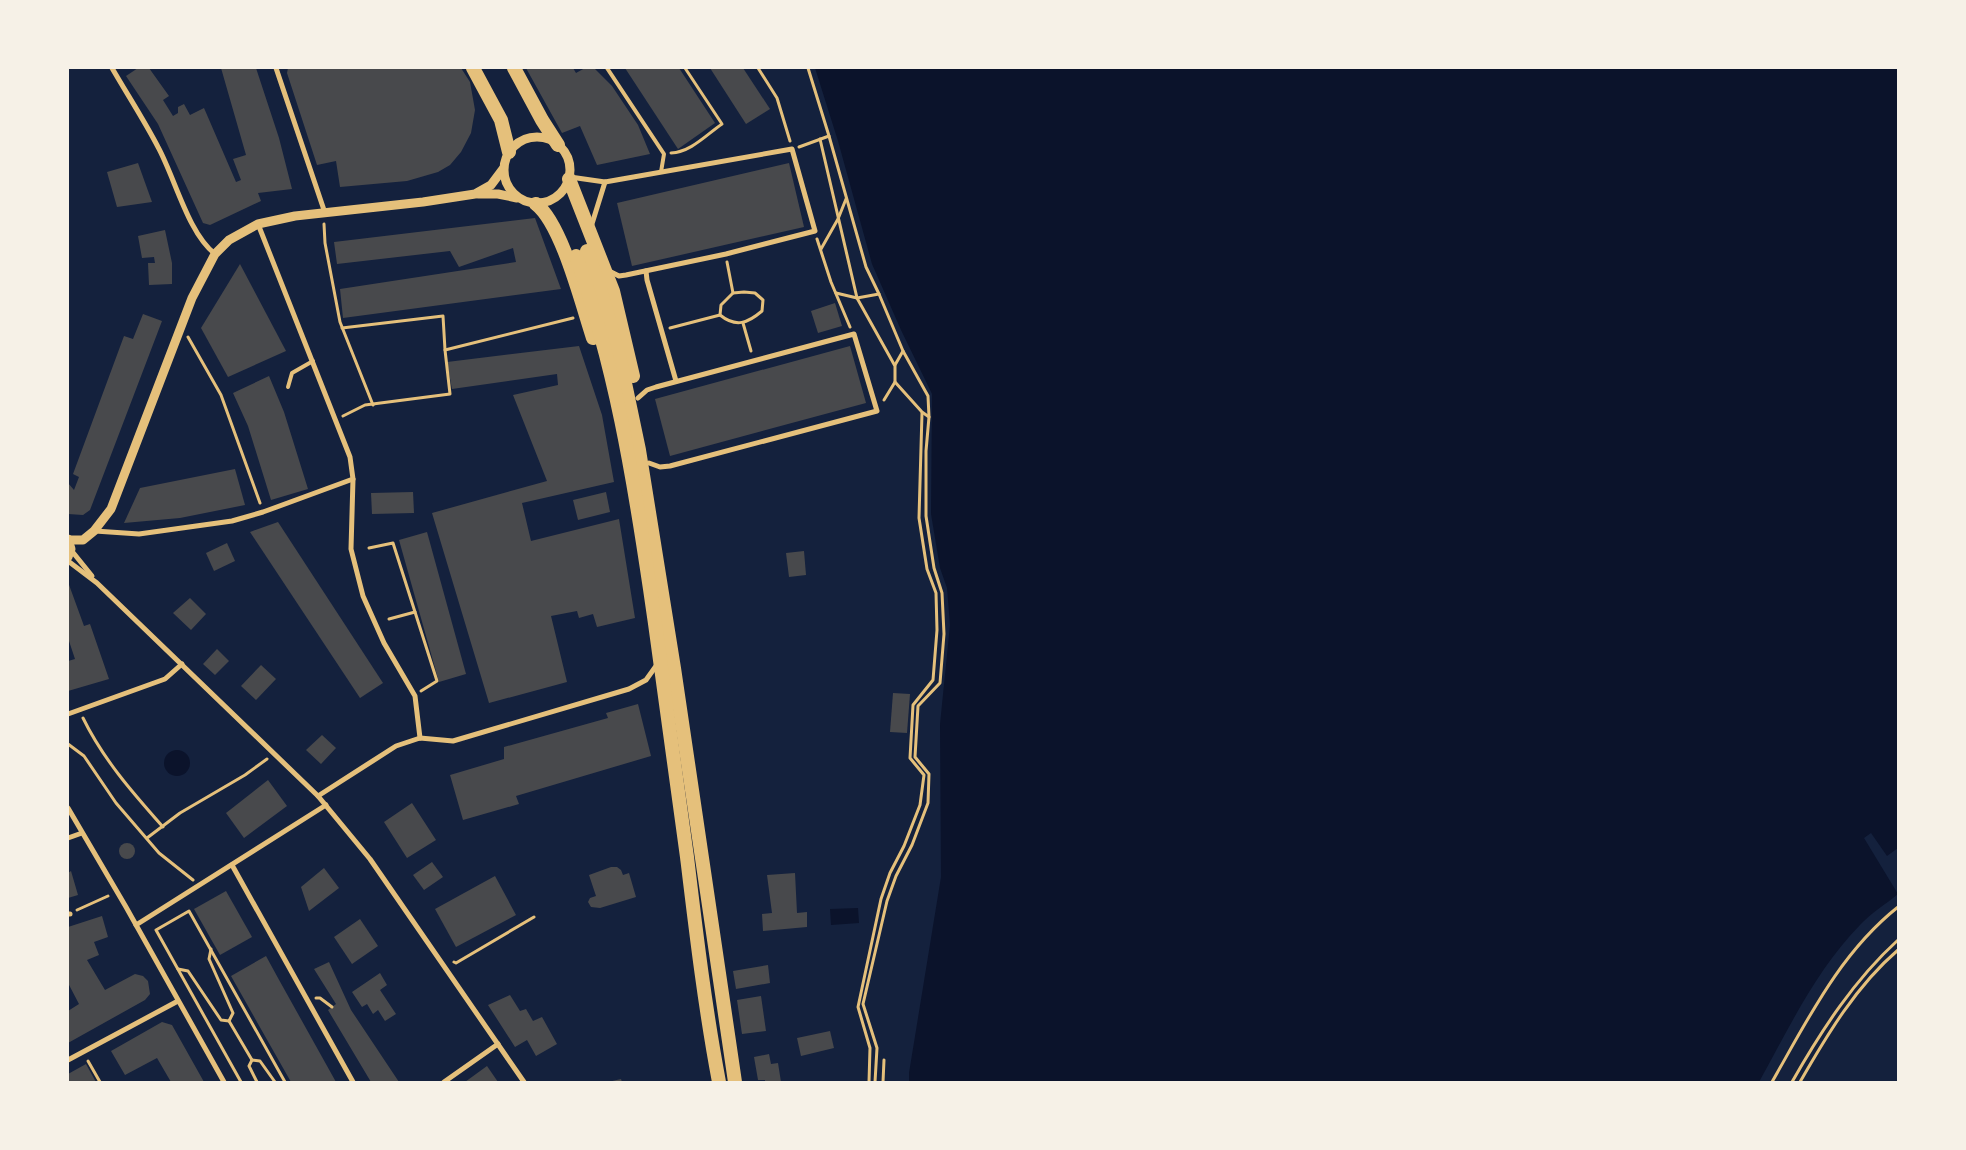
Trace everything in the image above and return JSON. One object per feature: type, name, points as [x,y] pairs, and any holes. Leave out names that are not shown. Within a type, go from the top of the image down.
[{"type":"highway","points":[[473,68],[500,120],[509,152]]},
{"type":"highway","points":[[514,68],[542,120],[558,144]]},
{"type":"highway","points":[[570,178],[606,270],[622,321],[638,398],[649,464],[655,487],[680,668],[687,758]]},
{"type":"highway","points":[[536,204],[547,215],[560,242],[586,315],[609,393],[656,666],[671,736]]},
{"type":"highway","points":[[719,1082],[704,988],[645,551],[620,412],[582,253],[601,292],[621,364],[639,450],[669,634],[735,1082]]},
{"type":"street","points":[[112,68],[158,147],[195,230],[206,247],[215,254]]},
{"type":"street","points":[[276,68],[325,214]]},
{"type":"street","points":[[97,583],[69,546],[82,540],[94,531],[111,509],[192,298],[215,254],[229,240],[258,224],[295,216],[424,202],[475,194],[498,194],[536,204],[548,202],[558,196],[566,187],[570,178],[569,160],[558,144],[546,138],[532,137],[519,142],[509,152],[503,169],[496,180],[486,189],[475,194]]},
{"type":"street","points":[[570,178],[605,182],[792,149],[814,231],[726,254],[646,271],[619,276],[606,270]]},
{"type":"street","points":[[503,169],[507,185],[518,198]]},
{"type":"street","points":[[590,229],[605,182]]},
{"type":"street","points":[[258,224],[350,457],[353,478],[351,549],[363,596],[384,643],[415,696],[420,738]]},
{"type":"street","points":[[646,271],[676,382]]},
{"type":"street","points":[[638,398],[647,390],[854,334],[877,411],[670,466],[660,467],[649,464]]},
{"type":"street","points":[[94,531],[139,534],[232,521],[263,512],[353,478]]},
{"type":"street","points":[[68,561],[97,583],[275,752],[326,805],[370,860],[438,955],[524,1082]]},
{"type":"street","points":[[68,714],[165,679],[182,664]]},
{"type":"street","points":[[318,796],[396,746],[420,738],[453,741],[629,689],[646,680],[656,666]]},
{"type":"street","points":[[136,924],[326,805]]},
{"type":"street","points":[[68,808],[136,924],[224,1082]]},
{"type":"street","points":[[68,838],[82,833]]},
{"type":"street","points":[[232,865],[353,1082]]},
{"type":"street","points":[[68,1060],[178,1001]]},
{"type":"street","points":[[444,1082],[498,1044]]},
{"type":"lane","points":[[608,68],[664,154],[662,172]]},
{"type":"lane","points":[[288,387],[292,373],[313,361]]},
{"type":"path","points":[[664,154],[679,153],[685,150],[722,124],[685,68]]},
{"type":"path","points":[[758,68],[777,98],[792,149],[829,136]]},
{"type":"path","points":[[808,68],[866,267],[903,351],[928,396],[926,516],[934,568],[942,592],[943,644],[940,683],[918,706],[915,757],[929,774],[928,803],[912,845],[886,901],[863,1004],[877,1048],[875,1082]]},
{"type":"path","points":[[820,139],[857,298],[895,366]]},
{"type":"path","points":[[821,250],[847,198]]},
{"type":"path","points":[[325,214],[325,243],[342,328],[373,405]]},
{"type":"path","points":[[814,231],[836,293],[854,334]]},
{"type":"path","points":[[726,254],[733,293]]},
{"type":"path","points":[[733,293],[755,294],[763,300],[762,311],[743,323],[728,321],[720,315],[721,305],[733,293]]},
{"type":"path","points":[[836,293],[857,298],[879,294]]},
{"type":"path","points":[[445,350],[586,315]]},
{"type":"path","points":[[662,330],[720,315]]},
{"type":"path","points":[[336,419],[365,406],[450,394],[443,316],[342,328]]},
{"type":"path","points":[[743,323],[753,361]]},
{"type":"path","points":[[182,326],[221,394],[263,512]]},
{"type":"path","points":[[877,411],[895,382],[895,366],[903,351]]},
{"type":"path","points":[[895,382],[922,412],[929,417]]},
{"type":"path","points":[[869,1082],[870,1048],[858,1007],[881,899],[890,873],[904,846],[920,805],[924,775],[910,758],[913,705],[933,680],[937,630],[936,593],[927,569],[919,518],[922,412]]},
{"type":"path","points":[[370,548],[392,543],[437,681],[415,696]]},
{"type":"path","points":[[389,619],[414,612]]},
{"type":"path","points":[[79,710],[95,742],[123,781],[163,827]]},
{"type":"path","points":[[68,744],[84,756],[116,803],[159,853],[199,885]]},
{"type":"path","points":[[147,838],[180,813],[245,776],[275,752]]},
{"type":"path","points":[[69,914],[116,892]]},
{"type":"path","points":[[1772,1082],[1838,971],[1859,943],[1898,907]]},
{"type":"path","points":[[241,1082],[156,930],[189,911],[285,1082]]},
{"type":"path","points":[[438,955],[456,964],[534,917]]},
{"type":"path","points":[[1792,1082],[1814,1044],[1853,988],[1898,940]]},
{"type":"path","points":[[211,948],[209,959],[233,1013],[229,1021]]},
{"type":"path","points":[[1800,1082],[1824,1041],[1846,1009],[1872,976],[1898,950]]},
{"type":"path","points":[[177,969],[188,971],[221,1020],[229,1021]]},
{"type":"path","points":[[229,1021],[252,1060]]},
{"type":"path","points":[[82,1052],[100,1082]]},
{"type":"path","points":[[252,1060],[249,1066],[256,1082]]},
{"type":"path","points":[[252,1060],[260,1060],[275,1082]]},
{"type":"path","points":[[883,1082],[884,1060]]},
{"type":"water","points":[[815,68],[1898,68],[1898,848],[1887,856],[1871,833],[1864,838],[1898,894],[1864,921],[1844,942],[1804,1000],[1759,1082],[909,1082],[941,877],[940,724],[950,625],[947,588],[940,568],[931,514],[932,394],[872,264],[838,141]]},
{"type":"water","points":[[177,750],[186,754],[190,763],[186,772],[177,776],[168,772],[164,763],[168,754]]},
{"type":"water","points":[[858,908],[859,923],[831,925],[830,909]]},
{"type":"building","points":[[138,68],[149,68],[169,96],[163,100],[173,116],[178,113],[178,107],[184,104],[190,115],[204,108],[236,182],[241,180],[233,159],[246,155],[221,68],[256,68],[279,138],[292,189],[258,193],[261,201],[210,225],[203,223],[158,124],[126,76]]},
{"type":"building","points":[[288,68],[461,68],[470,82],[475,110],[471,133],[461,152],[450,165],[438,172],[407,181],[340,187],[336,161],[317,165],[287,73]]},
{"type":"building","points":[[526,68],[573,68],[576,73],[585,68],[594,68],[612,86],[638,125],[650,154],[597,165],[580,126],[562,133]]},
{"type":"building","points":[[625,68],[679,68],[715,123],[678,149]]},
{"type":"building","points":[[710,68],[743,68],[770,109],[746,124]]},
{"type":"building","points":[[138,163],[152,202],[117,207],[107,172]]},
{"type":"building","points":[[789,163],[804,227],[632,266],[617,203]]},
{"type":"building","points":[[535,218],[561,289],[343,318],[340,289],[516,262],[513,248],[459,267],[450,251],[337,264],[334,242]]},
{"type":"building","points":[[165,230],[172,263],[172,284],[149,285],[148,263],[155,263],[154,257],[142,258],[138,236]]},
{"type":"building","points":[[240,264],[286,351],[228,377],[201,328]]},
{"type":"building","points":[[835,303],[842,326],[818,333],[811,311]]},
{"type":"building","points":[[143,314],[162,321],[90,510],[83,515],[68,514],[68,483],[74,490],[79,477],[73,474],[124,336],[133,339]]},
{"type":"building","points":[[579,346],[602,415],[614,482],[522,503],[531,541],[619,519],[635,618],[597,627],[593,614],[579,618],[577,611],[551,616],[567,682],[489,703],[432,513],[547,481],[513,395],[558,385],[557,374],[452,389],[447,362]]},
{"type":"building","points":[[850,346],[866,403],[670,456],[655,399]]},
{"type":"building","points":[[269,376],[284,412],[308,489],[271,500],[248,426],[233,393]]},
{"type":"building","points":[[235,469],[245,505],[180,518],[124,523],[140,488]]},
{"type":"building","points":[[413,492],[414,513],[372,514],[371,493]]},
{"type":"building","points":[[606,492],[610,512],[578,520],[573,500]]},
{"type":"building","points":[[278,522],[383,683],[360,698],[250,532]]},
{"type":"building","points":[[427,532],[466,674],[439,682],[399,540]]},
{"type":"building","points":[[227,543],[235,561],[214,571],[206,553]]},
{"type":"building","points":[[804,551],[806,575],[789,577],[786,553]]},
{"type":"building","points":[[68,582],[84,626],[90,624],[109,679],[68,691],[68,661],[75,659],[68,638]]},
{"type":"building","points":[[190,598],[206,614],[191,630],[173,613]]},
{"type":"building","points":[[217,649],[229,661],[215,675],[203,664]]},
{"type":"building","points":[[261,665],[276,679],[256,700],[241,686]]},
{"type":"building","points":[[893,693],[910,694],[907,733],[890,732]]},
{"type":"building","points":[[638,704],[651,756],[516,796],[519,804],[463,820],[450,775],[504,759],[504,747],[608,718],[606,713]]},
{"type":"building","points":[[322,735],[336,748],[321,764],[306,750]]},
{"type":"building","points":[[268,780],[287,806],[244,838],[226,813]]},
{"type":"building","points":[[412,803],[436,840],[407,858],[384,822]]},
{"type":"building","points":[[127,843],[135,851],[127,859],[119,851]]},
{"type":"building","points":[[432,862],[443,877],[424,890],[413,875]]},
{"type":"building","points":[[611,867],[617,867],[623,875],[629,873],[636,897],[600,908],[591,907],[588,902],[590,898],[596,896],[589,875]]},
{"type":"building","points":[[324,868],[339,888],[309,911],[301,887]]},
{"type":"building","points":[[71,871],[78,895],[68,898],[68,873]]},
{"type":"building","points":[[795,873],[797,913],[807,912],[807,927],[763,931],[762,914],[772,913],[767,875]]},
{"type":"building","points":[[495,876],[516,915],[456,947],[435,909]]},
{"type":"building","points":[[226,891],[252,937],[220,955],[194,909]]},
{"type":"building","points":[[102,916],[108,937],[94,942],[99,955],[87,960],[105,990],[135,974],[143,976],[148,981],[150,994],[145,1000],[68,1043],[68,1011],[79,1004],[68,983],[68,927]]},
{"type":"building","points":[[360,919],[378,946],[352,964],[334,937]]},
{"type":"building","points":[[266,956],[336,1082],[291,1082],[231,976]]},
{"type":"building","points":[[329,962],[351,1010],[399,1082],[371,1082],[328,1010],[336,1004],[314,969]]},
{"type":"building","points":[[768,965],[770,983],[736,989],[733,971]]},
{"type":"building","points":[[380,973],[387,985],[380,990],[396,1014],[385,1021],[378,1010],[373,1014],[367,1004],[362,1007],[352,992]]},
{"type":"building","points":[[510,995],[520,1011],[526,1009],[533,1021],[542,1017],[557,1044],[536,1056],[527,1040],[515,1047],[488,1005]]},
{"type":"building","points":[[761,996],[766,1031],[742,1034],[737,1000]]},
{"type":"building","points":[[162,1022],[172,1025],[204,1082],[171,1082],[157,1058],[125,1075],[111,1051]]},
{"type":"building","points":[[830,1031],[834,1048],[801,1056],[797,1038]]},
{"type":"building","points":[[769,1054],[771,1064],[778,1063],[781,1082],[758,1080],[754,1057]]},
{"type":"building","points":[[86,1064],[96,1082],[68,1082],[68,1074]]},
{"type":"building","points":[[487,1066],[498,1082],[465,1082]]},
{"type":"building","points":[[621,1079],[622,1082],[608,1082]]}]
